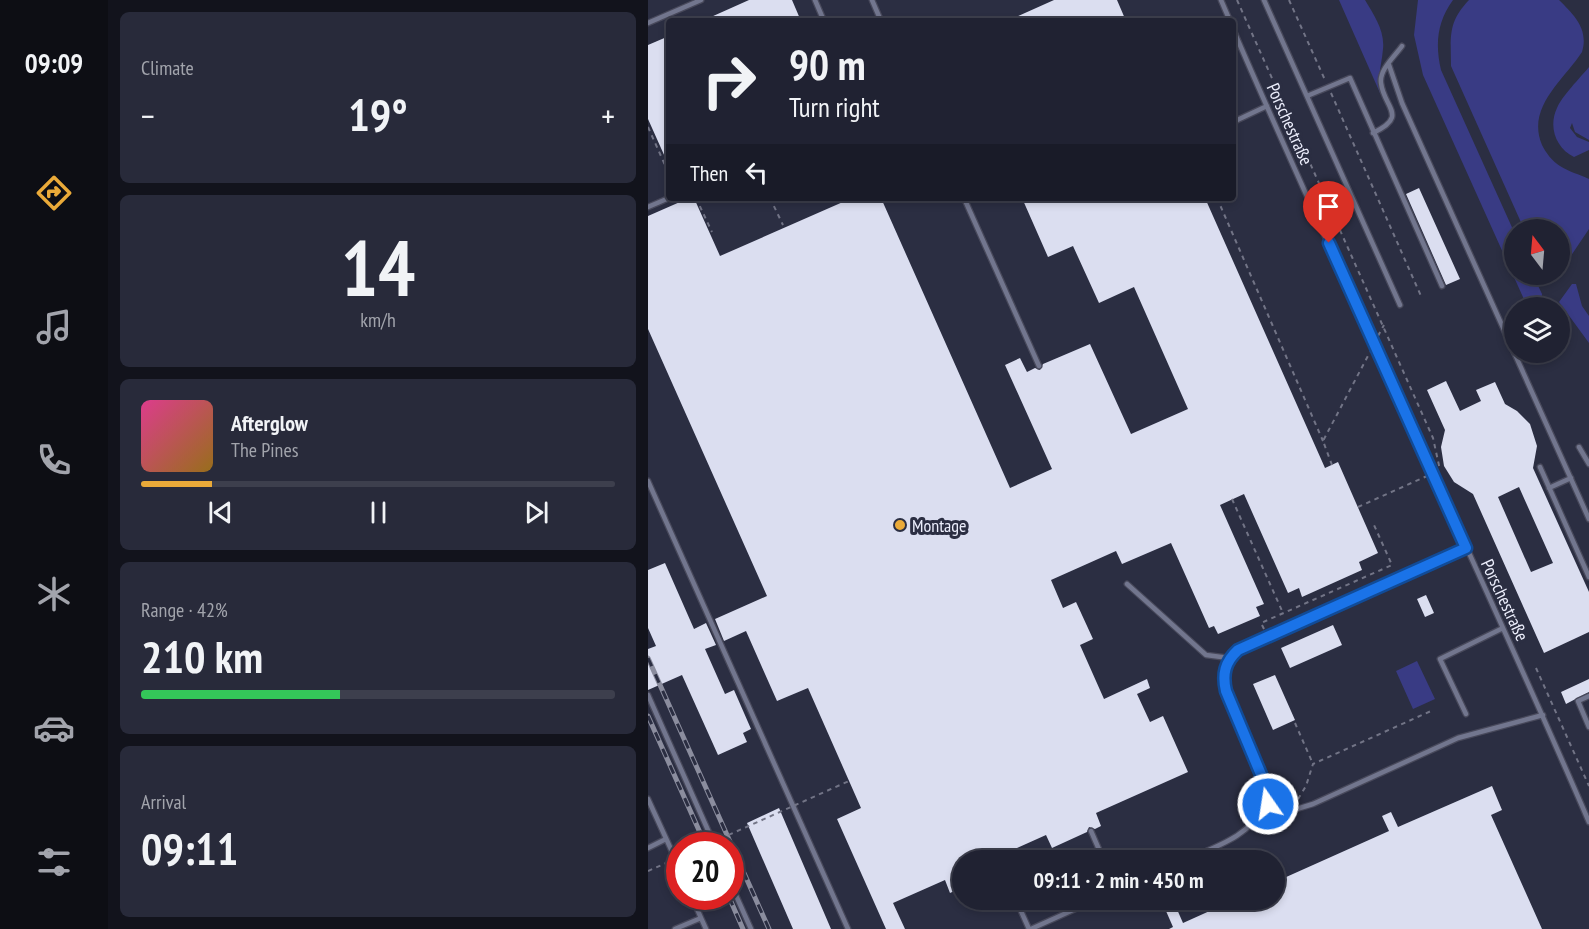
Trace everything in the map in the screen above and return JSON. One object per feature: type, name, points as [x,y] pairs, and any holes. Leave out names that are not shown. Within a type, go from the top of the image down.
[{"type":"lane","points":[[648,23],[701,0]]},
{"type":"lane","points":[[814,0],[823,18]]},
{"type":"lane","points":[[872,0],[880,18]]},
{"type":"lane","points":[[1221,0],[1229,18]]},
{"type":"lane","points":[[1264,0],[1400,305]]},
{"type":"lane","name":"Porschestraße","points":[[1236,35],[1589,820]]},
{"type":"lane","points":[[1373,133],[1392,121],[1393,114],[1381,83],[1382,73],[1402,46]]},
{"type":"lane","points":[[1389,64],[1402,103],[1589,519]]},
{"type":"lane","points":[[1307,96],[1350,78],[1442,286]]},
{"type":"lane","points":[[1236,121],[1267,106]]},
{"type":"lane","points":[[648,207],[666,199]]},
{"type":"lane","points":[[965,201],[1039,366]]},
{"type":"lane","points":[[1579,447],[1589,464]]},
{"type":"lane","points":[[1540,467],[1589,578]]},
{"type":"lane","points":[[1549,488],[1571,478]]},
{"type":"lane","points":[[648,481],[848,929]]},
{"type":"lane","points":[[1208,850],[1240,836],[1257,821],[1268,804],[1265,784],[1226,691],[1224,680],[1229,658],[1238,650],[1466,548]]},
{"type":"lane","points":[[1127,584],[1206,655],[1229,658]]},
{"type":"lane","points":[[1466,714],[1440,658],[1503,628]]},
{"type":"lane","points":[[648,695],[709,832]]},
{"type":"lane","points":[[1589,696],[1578,701],[1589,727]]},
{"type":"lane","points":[[1257,821],[1291,812],[1458,738],[1543,715]]},
{"type":"lane","points":[[648,799],[666,839],[648,848]]},
{"type":"lane","points":[[1091,831],[1099,850]]},
{"type":"lane","points":[[698,910],[706,929]]},
{"type":"lane","points":[[743,910],[751,929]]},
{"type":"lane","points":[[1021,910],[1030,929],[1073,910]]},
{"type":"lane","points":[[675,929],[701,918]]},
{"type":"path","points":[[1289,0],[1421,296]]},
{"type":"path","points":[[648,127],[666,167]]},
{"type":"path","points":[[697,201],[712,232]]},
{"type":"path","points":[[771,201],[783,225]]},
{"type":"path","points":[[1218,201],[1332,465]]},
{"type":"path","points":[[1323,441],[1384,325]]},
{"type":"path","points":[[1232,500],[1283,613]]},
{"type":"path","points":[[1268,637],[1261,623],[1392,565],[1374,525]]},
{"type":"path","points":[[1536,668],[1589,786]]},
{"type":"path","points":[[1313,764],[1431,711]]},
{"type":"path","points":[[1291,812],[1306,786],[1313,764],[1295,723]]},
{"type":"path","points":[[735,832],[849,781]]},
{"type":"path","points":[[648,871],[666,863]]},
{"type":"shaded area","points":[[1339,0],[1365,0],[1378,23],[1383,42],[1379,76],[1382,92],[1380,93]]},
{"type":"shaded area","points":[[1418,0],[1453,0],[1444,17],[1439,34],[1438,51],[1441,70],[1508,219],[1504,219],[1504,255],[1423,75],[1414,35]]},
{"type":"shaded area","points":[[1469,0],[1559,0],[1575,17],[1582,29],[1584,44],[1582,52],[1549,95],[1539,118],[1538,131],[1542,145],[1557,164],[1589,179],[1589,229],[1570,257],[1570,219],[1520,219],[1451,66],[1452,31],[1462,8]]},
{"type":"shaded area","points":[[1589,67],[1589,140],[1575,132],[1572,123],[1570,128],[1577,137],[1589,142],[1589,150],[1574,157],[1558,143],[1553,122],[1554,115],[1563,98]]},
{"type":"shaded area","points":[[1572,284],[1576,284],[1582,306],[1589,316],[1589,343],[1570,317],[1570,297],[1563,297]]},
{"type":"shaded area","points":[[1518,285],[1538,285],[1542,294],[1542,297],[1523,297]]},
{"type":"shaded area","points":[[1417,661],[1435,699],[1413,709],[1396,671]]},
{"type":"building","points":[[749,0],[792,0],[800,18],[709,18]]},
{"type":"building","points":[[1054,0],[1117,0],[1125,18],[1014,18]]},
{"type":"building","points":[[666,37],[666,159],[648,119],[648,45]]},
{"type":"building","points":[[1419,188],[1460,279],[1446,285],[1406,194]]},
{"type":"building","name":"Montage","points":[[682,201],[695,201],[720,256],[845,201],[882,201],[1010,488],[1052,469],[1005,365],[1020,358],[1027,372],[1035,368],[1040,370],[1043,364],[1090,344],[1131,434],[1188,409],[1134,287],[1099,303],[1073,246],[1048,257],[1023,201],[1206,201],[1325,468],[1338,462],[1378,553],[1359,562],[1362,570],[1302,597],[1299,588],[1288,593],[1244,494],[1220,505],[1264,604],[1256,607],[1260,616],[1218,634],[1214,626],[1209,628],[1171,543],[1122,564],[1116,551],[1051,580],[1063,608],[1076,602],[1093,639],[1080,645],[1104,699],[1147,679],[1150,688],[1137,694],[1150,722],[1163,716],[1188,772],[1096,813],[1101,826],[1095,829],[1089,827],[1087,832],[1052,848],[1046,835],[1017,848],[1018,850],[952,850],[952,892],[950,893],[945,880],[893,903],[905,929],[886,929],[837,819],[861,808],[808,688],[777,701],[746,631],[724,641],[715,619],[767,596],[648,329],[648,216]]},
{"type":"building","points":[[1446,381],[1460,411],[1481,401],[1476,390],[1495,382],[1505,404],[1517,411],[1530,424],[1537,446],[1533,468],[1589,592],[1589,632],[1544,653],[1473,494],[1454,482],[1444,466],[1441,447],[1445,430],[1427,390]],"holes":[[[1519,487],[1553,563],[1531,572],[1498,497]]]},
{"type":"building","points":[[665,563],[694,629],[706,623],[716,645],[705,649],[725,694],[734,690],[751,729],[743,733],[747,742],[718,755],[682,675],[648,690],[648,649],[656,646],[648,628],[648,570]]},
{"type":"building","points":[[1426,595],[1434,613],[1425,617],[1417,599]]},
{"type":"building","points":[[1333,625],[1342,645],[1290,668],[1281,648]]},
{"type":"building","points":[[1275,675],[1295,720],[1273,730],[1253,684]]},
{"type":"building","points":[[1589,679],[1589,692],[1566,704],[1561,692]]},
{"type":"building","points":[[1492,786],[1502,810],[1491,815],[1542,929],[1169,929],[1173,927],[1166,911],[1168,910],[1177,910],[1183,923],[1212,910],[1285,910],[1285,878],[1389,831],[1382,816],[1391,812],[1398,827]]},
{"type":"building","points":[[779,808],[831,929],[793,929],[747,823]]},
{"type":"railway","points":[[648,658],[769,929]]},
{"type":"railway","points":[[648,716],[700,832]]},
{"type":"railway","points":[[735,910],[743,929]]},
{"type":"place","name":"Montage","points":[[900,525]]},
{"type":"route","points":[[1268,804],[1265,784],[1226,691],[1225,667],[1229,658],[1238,650],[1466,548],[1329,243]]}]
